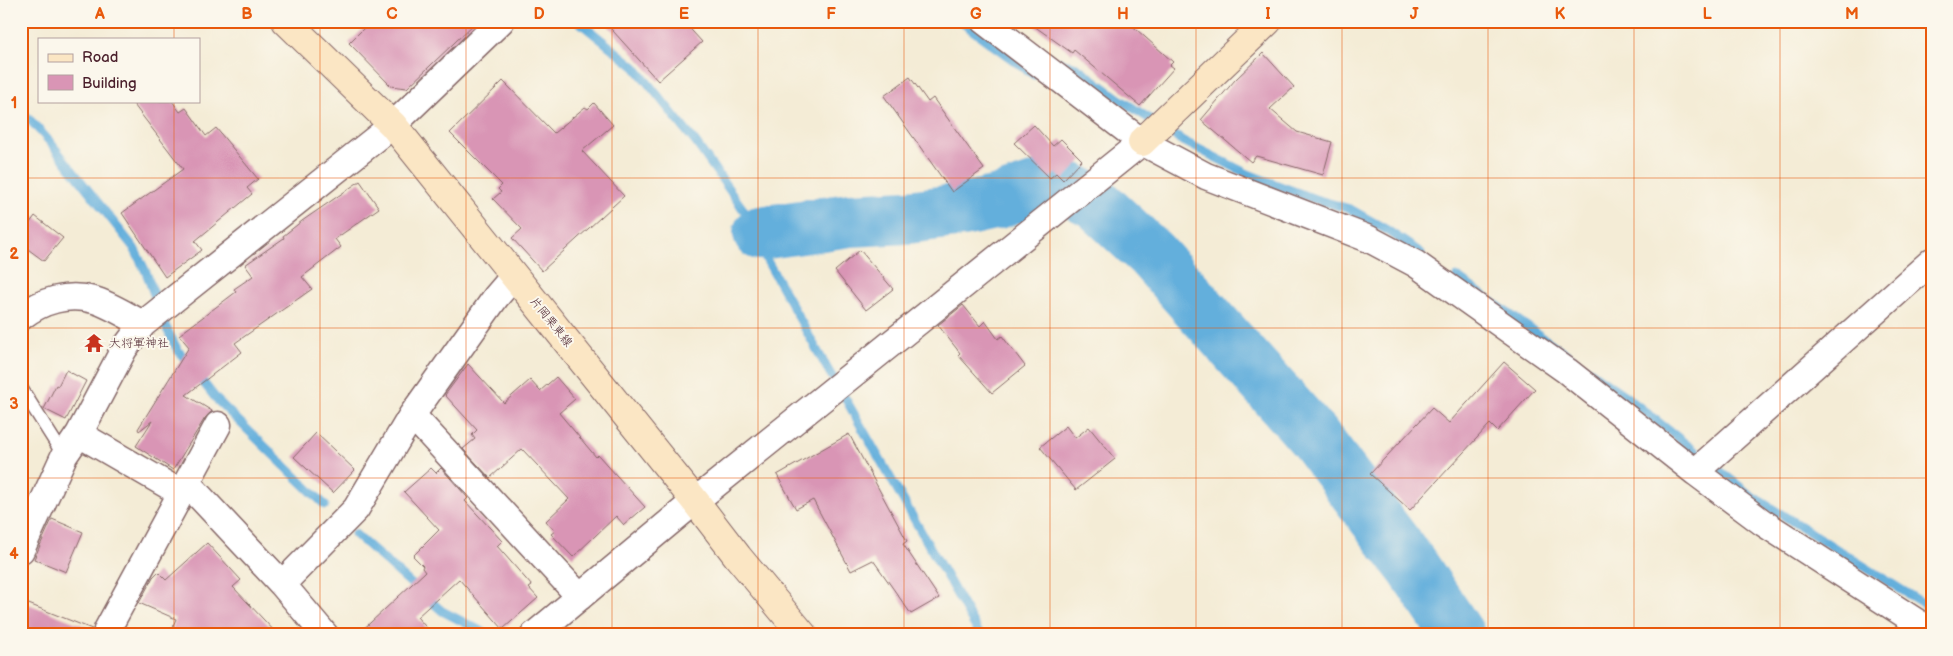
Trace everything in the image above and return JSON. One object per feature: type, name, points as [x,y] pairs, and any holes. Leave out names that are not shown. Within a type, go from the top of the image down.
[{"type":"main road","name":"片岡栗東線","points":[[286,21],[393,125],[695,500],[738,557],[803,635]]},
{"type":"main road","points":[[1142,142],[1268,21]]},
{"type":"street","points":[[21,550],[64,456],[124,349],[144,323],[393,125],[501,21]]},
{"type":"street","points":[[984,21],[1142,142],[1206,176],[1369,239],[1416,264],[1567,371],[1762,522],[1932,632]]},
{"type":"street","points":[[534,635],[695,500],[1142,142]]},
{"type":"street","points":[[1695,472],[1932,261]]},
{"type":"street","points":[[282,584],[356,509],[412,415],[496,297],[514,276]]},
{"type":"street","points":[[21,317],[32,308],[61,297],[94,300],[144,323]]},
{"type":"street","points":[[412,415],[580,597]]},
{"type":"street","points":[[107,630],[218,425]]},
{"type":"street","points":[[78,434],[184,488],[282,584],[325,635]]},
{"type":"lane","points":[[21,388],[64,456]]},
{"type":"building","points":[[371,21],[477,21],[407,88],[391,86],[349,43]]},
{"type":"building","points":[[604,21],[683,21],[702,42],[658,81]]},
{"type":"building","points":[[1027,21],[1127,21],[1173,62],[1170,65],[1174,68],[1140,106],[1074,50],[1072,53]]},
{"type":"building","points":[[1263,53],[1294,87],[1270,109],[1297,132],[1332,142],[1323,175],[1256,156],[1251,162],[1201,120],[1235,80]]},
{"type":"building","points":[[910,77],[928,102],[933,98],[984,169],[952,192],[884,96]]},
{"type":"building","points":[[503,81],[554,133],[585,107],[588,109],[594,103],[613,125],[582,151],[624,196],[542,271],[512,238],[522,229],[493,199],[501,192],[498,189],[502,185],[450,133]]},
{"type":"building","points":[[132,102],[173,102],[180,112],[186,108],[206,136],[216,128],[258,179],[247,188],[252,194],[195,241],[202,250],[165,277],[122,213],[183,169]]},
{"type":"building","points":[[1034,125],[1053,146],[1061,139],[1082,160],[1063,180],[1056,173],[1050,178],[1014,143]]},
{"type":"building","points":[[360,181],[379,208],[335,239],[341,247],[302,277],[312,289],[235,343],[242,352],[186,395],[212,411],[205,418],[173,470],[136,446],[152,421],[139,431],[138,429],[189,347],[179,335],[236,292],[234,289],[253,276],[245,265],[284,238],[283,236],[302,221]]},
{"type":"building","points":[[35,216],[63,238],[44,261],[21,244],[21,235]]},
{"type":"building","points":[[860,250],[893,289],[866,310],[835,271]]},
{"type":"building","points":[[963,305],[980,326],[985,321],[998,339],[1002,336],[1025,366],[992,393],[958,355],[960,353],[938,325]]},
{"type":"building","points":[[1504,362],[1535,389],[1497,431],[1490,424],[1410,510],[1370,474],[1432,408],[1449,423]]},
{"type":"building","points":[[468,364],[504,403],[530,380],[540,391],[556,377],[575,399],[559,413],[596,457],[598,455],[645,507],[624,525],[616,516],[573,557],[551,534],[555,531],[546,521],[569,499],[522,449],[490,478],[463,449],[475,439],[472,435],[477,430],[445,395]]},
{"type":"building","points":[[66,370],[86,381],[66,420],[44,409]]},
{"type":"building","points":[[1066,426],[1075,438],[1089,427],[1115,459],[1076,490],[1040,447]]},
{"type":"building","points":[[316,433],[355,470],[333,493],[294,457]]},
{"type":"building","points":[[849,434],[907,541],[903,544],[939,598],[911,614],[873,560],[851,571],[813,500],[796,509],[777,475]]},
{"type":"building","points":[[431,468],[436,473],[441,468],[468,498],[465,501],[502,541],[497,546],[532,586],[529,588],[538,598],[503,629],[459,579],[417,617],[433,635],[357,635],[425,572],[422,568],[423,566],[413,556],[439,530],[404,492]]},
{"type":"building","points":[[52,519],[83,532],[66,572],[34,559]]},
{"type":"building","points":[[207,543],[241,580],[233,587],[278,635],[169,635],[176,619],[139,603],[153,577],[158,572],[166,580]]},
{"type":"building","points":[[21,601],[92,629],[93,635],[21,635]]},
{"type":"waterway","points":[[578,21],[635,67],[696,143],[760,233],[761,250],[980,635]]},
{"type":"waterway","points":[[960,21],[1034,75],[1060,62],[1077,67],[1118,98],[1183,141],[1248,174],[1315,199],[1350,209],[1387,230],[1421,253]]},
{"type":"waterway","points":[[21,110],[50,142],[134,248],[146,272],[165,325],[177,349],[217,400],[325,505]]},
{"type":"waterway","points":[[760,233],[850,220],[908,217],[963,210],[998,202],[1049,185],[1072,190],[1095,202],[1151,254],[1314,437],[1414,569],[1458,635]]},
{"type":"waterway","points":[[1457,277],[1628,398],[1749,494],[1932,609]]},
{"type":"waterway","points":[[355,534],[442,611],[489,635]]},
{"type":"place","name":"大将軍神社","points":[[94,343]]}]
